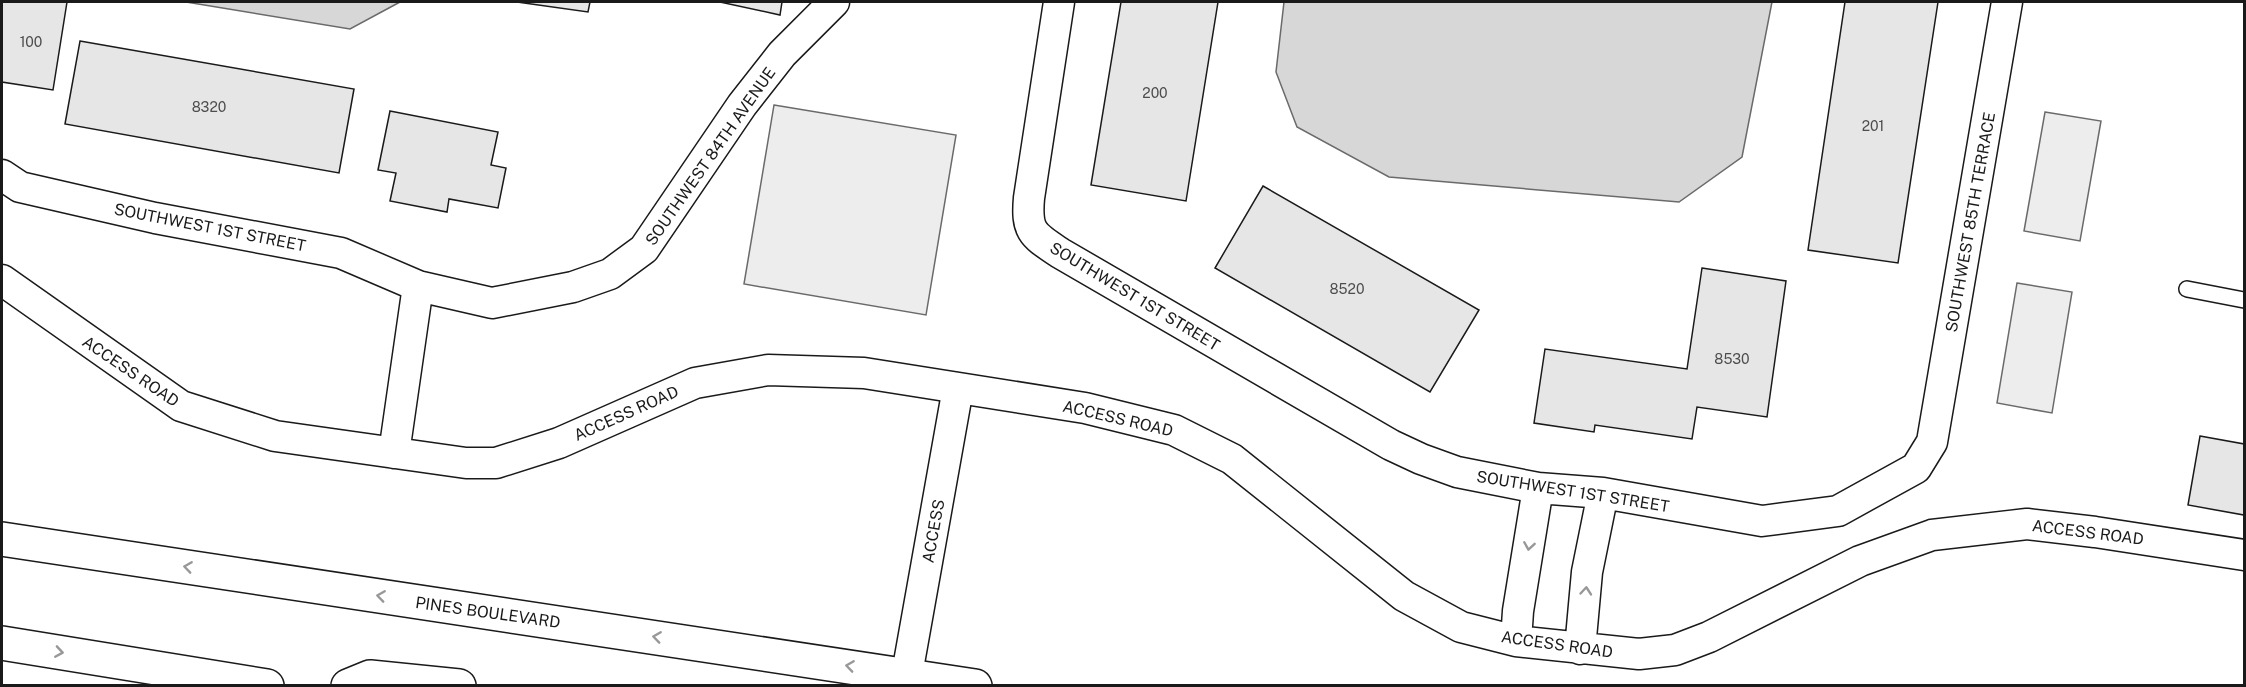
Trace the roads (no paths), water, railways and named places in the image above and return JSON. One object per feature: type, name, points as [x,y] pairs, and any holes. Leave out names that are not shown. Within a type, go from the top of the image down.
[{"type":"highway","name":"PINES BOULEVARD","points":[[2,539],[902,680],[975,686]]},
{"type":"highway","points":[[2,643],[267,686]]},
{"type":"highway","points":[[348,686],[370,677],[459,686]]},
{"type":"street","name":"SOUTHWEST 84TH AVENUE","points":[[418,286],[492,303],[573,287],[610,274],[644,249],[742,105],[782,54],[834,2]]},
{"type":"street","name":"SOUTHWEST 1ST STREET","points":[[1059,2],[1029,198],[1027,217],[1034,235],[1060,253],[1391,445],[1420,459],[1457,472],[1538,488],[1603,493],[1762,521],[1838,511],[1916,468],[1932,442]]},
{"type":"street","name":"SOUTHWEST 85TH TERRACE","points":[[1932,442],[2007,2]]},
{"type":"street","name":"SOUTHWEST 1ST STREET","points":[[2,175],[20,187],[155,218],[340,253],[418,286]]},
{"type":"street","name":"ACCESS ROAD","points":[[2,280],[181,406],[275,436],[466,463],[496,463],[559,443],[695,382],[768,370],[864,373],[1085,408],[1174,430],[1232,459],[1404,596],[1461,627],[1516,641],[1580,649],[1639,654],[1675,650],[1709,637],[1860,561],[1932,535],[2027,524],[2244,555]]},
{"type":"street","points":[[393,453],[418,286]]},
{"type":"street","name":"ACCESS","points":[[902,680],[958,388]]},
{"type":"street","points":[[1516,641],[1518,611],[1538,488]]},
{"type":"street","points":[[1580,649],[1587,572],[1603,493]]},
{"type":"lane","points":[[2187,289],[2244,300]]}]
